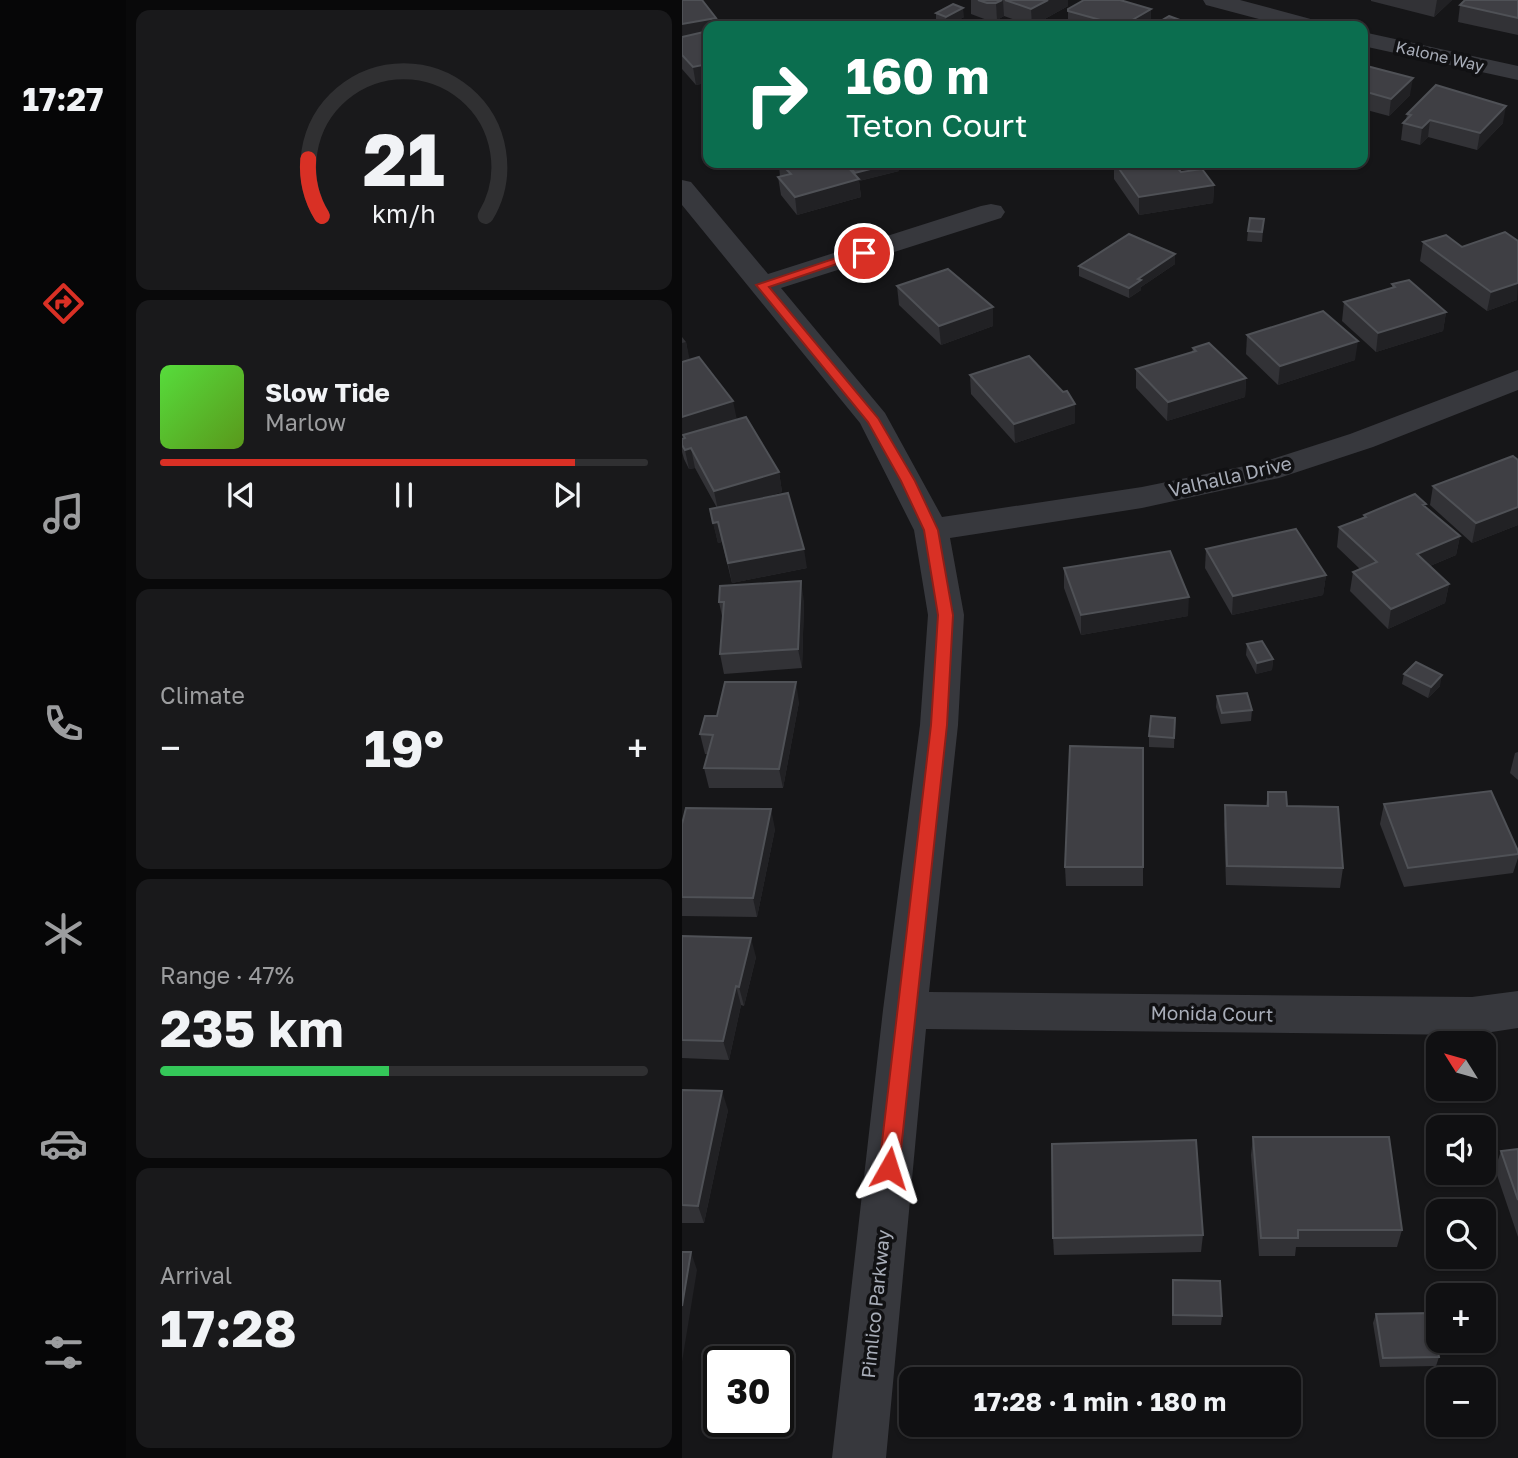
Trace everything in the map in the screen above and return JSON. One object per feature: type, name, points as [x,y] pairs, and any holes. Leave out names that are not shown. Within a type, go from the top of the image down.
[{"type":"street","points":[[1214,0],[1292,21]]},
{"type":"street","name":"Kalone Way","points":[[1368,40],[1517,73]]},
{"type":"street","name":"Pimlico Parkway","points":[[682,188],[873,421],[908,481],[931,530],[946,615],[939,725],[905,1010],[859,1458]]},
{"type":"street","points":[[762,285],[991,212]]},
{"type":"street","name":"Valhalla Drive","points":[[931,530],[1210,484],[1270,470],[1366,437],[1517,379]]},
{"type":"street","name":"Monida Court","points":[[905,1010],[1472,1016],[1517,1009]]},
{"type":"building","points":[[682,0],[702,0],[716,18],[682,24]]},
{"type":"building","points":[[978,0],[1002,0],[987,3]]},
{"type":"building","points":[[1005,0],[1048,0],[1031,9]]},
{"type":"building","points":[[1084,0],[1120,0],[1151,9],[1131,21],[1104,21],[1068,9]]},
{"type":"building","points":[[1465,0],[1518,0],[1518,18],[1460,5]]},
{"type":"building","points":[[953,4],[963,8],[946,17],[936,13]]},
{"type":"building","points":[[1169,16],[1182,21],[1160,21]]},
{"type":"building","points":[[703,32],[703,65],[693,67],[682,55],[682,37]]},
{"type":"building","points":[[1368,66],[1413,78],[1391,99],[1368,92]]},
{"type":"building","points":[[1436,85],[1506,106],[1480,133],[1430,120],[1422,128],[1403,123],[1411,115],[1407,114]]},
{"type":"building","points":[[785,168],[849,168],[859,179],[795,197],[778,177],[791,174]]},
{"type":"building","points":[[850,168],[874,168],[855,173]]},
{"type":"building","points":[[1119,168],[1177,168],[1181,172],[1202,169],[1214,185],[1139,197]]},
{"type":"building","points":[[1250,218],[1264,219],[1262,232],[1248,231]]},
{"type":"building","points":[[1505,232],[1518,241],[1518,283],[1491,292],[1423,242],[1446,235],[1462,247]]},
{"type":"building","points":[[1129,234],[1175,254],[1129,288],[1079,266]]},
{"type":"building","points":[[948,269],[993,307],[939,326],[897,286]]},
{"type":"building","points":[[1409,280],[1446,312],[1378,333],[1344,302],[1395,287],[1392,284]]},
{"type":"building","points":[[1323,311],[1358,341],[1280,366],[1247,335]]},
{"type":"building","points":[[1209,343],[1246,378],[1168,402],[1136,369],[1196,351],[1193,348]]},
{"type":"building","points":[[1029,356],[1063,392],[1067,391],[1075,404],[1014,424],[970,375]]},
{"type":"building","points":[[699,357],[733,401],[682,417],[682,362]]},
{"type":"building","points":[[746,417],[779,472],[714,491],[691,448],[685,450],[682,445],[682,439],[685,438],[683,435]]},
{"type":"building","points":[[1513,456],[1518,460],[1518,507],[1476,523],[1433,486]]},
{"type":"building","points":[[788,493],[804,549],[728,563],[718,522],[713,523],[710,509]]},
{"type":"building","points":[[1415,494],[1426,504],[1423,505],[1460,536],[1417,554],[1449,584],[1391,609],[1353,572],[1377,562],[1339,527]]},
{"type":"building","points":[[1296,529],[1326,575],[1233,596],[1206,549]]},
{"type":"building","points":[[1170,551],[1189,597],[1081,615],[1064,568]]},
{"type":"building","points":[[801,581],[798,649],[720,654],[724,602],[719,602],[720,586]]},
{"type":"building","points":[[1262,641],[1273,659],[1257,663],[1247,644]]},
{"type":"building","points":[[1416,662],[1442,675],[1431,687],[1404,674]]},
{"type":"building","points":[[725,682],[796,682],[779,769],[704,768],[713,735],[700,734],[705,716],[717,716]]},
{"type":"building","points":[[1247,693],[1252,710],[1222,713],[1217,696]]},
{"type":"building","points":[[1151,716],[1175,718],[1174,738],[1149,736]]},
{"type":"building","points":[[1070,746],[1143,748],[1143,867],[1065,867]]},
{"type":"building","points":[[1491,791],[1518,854],[1408,868],[1384,804]]},
{"type":"building","points":[[1268,792],[1286,792],[1287,806],[1338,807],[1343,868],[1227,866],[1225,805],[1268,806]]},
{"type":"building","points":[[686,808],[771,809],[753,898],[682,897],[682,824]]},
{"type":"building","points":[[682,936],[751,938],[723,1041],[682,1040]]},
{"type":"building","points":[[682,1090],[722,1091],[698,1206],[682,1205]]},
{"type":"building","points":[[1253,1137],[1389,1137],[1402,1230],[1298,1230],[1298,1238],[1261,1238]]},
{"type":"building","points":[[1196,1140],[1203,1235],[1053,1238],[1052,1144]]},
{"type":"building","points":[[1518,1149],[1518,1200],[1501,1151]]},
{"type":"building","points":[[682,1252],[691,1252],[682,1306]]},
{"type":"building","points":[[1173,1280],[1220,1281],[1222,1316],[1173,1315]]},
{"type":"building","points":[[1426,1313],[1426,1353],[1438,1353],[1439,1357],[1383,1358],[1376,1314]]},
{"type":"route","points":[[864,253],[762,285],[873,421],[908,481],[931,530],[946,615],[939,725],[889,1168]]}]
